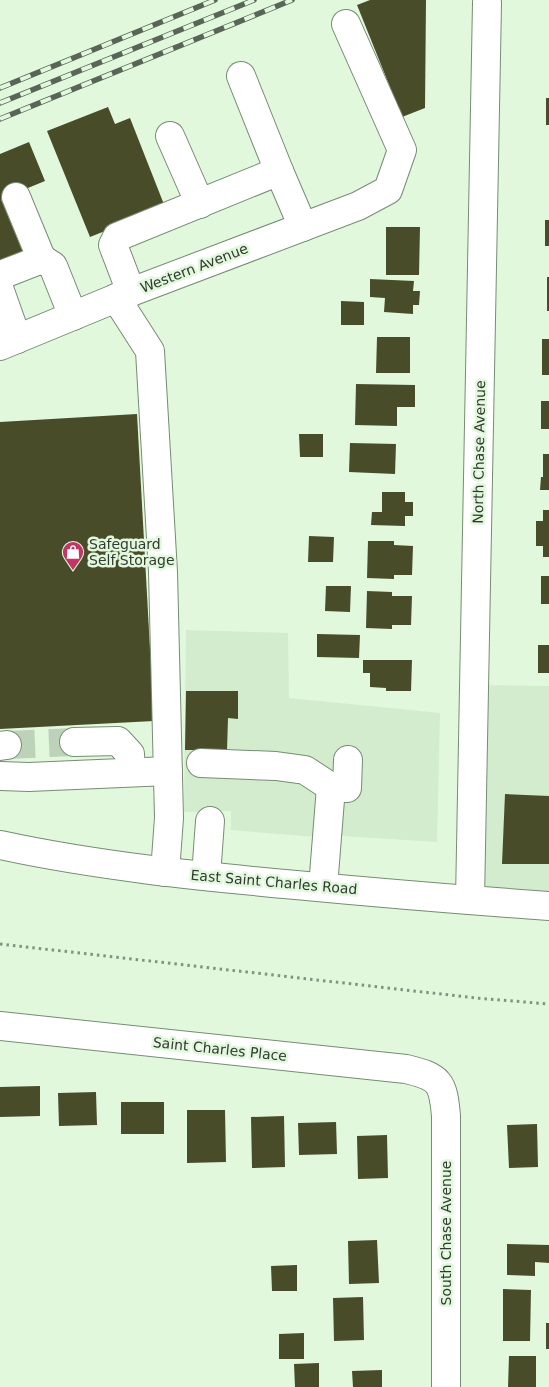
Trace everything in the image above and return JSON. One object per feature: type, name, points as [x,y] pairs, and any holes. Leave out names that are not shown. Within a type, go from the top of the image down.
[{"type":"street","name":"North Chase Avenue","points":[[470,900],[487,3]]},
{"type":"street","name":"Western Avenue","points":[[8,342],[124,295],[358,206],[388,190],[402,150],[346,24]]},
{"type":"street","points":[[241,76],[303,227]]},
{"type":"street","points":[[170,136],[200,204]]},
{"type":"street","points":[[165,872],[169,818],[163,572],[150,351],[124,295],[113,245],[117,237],[279,171]]},
{"type":"street","points":[[16,197],[42,260],[53,266],[73,316]]},
{"type":"street","points":[[0,280],[1,276],[42,260]]},
{"type":"street","points":[[0,290],[8,342]]},
{"type":"street","points":[[74,742],[118,741],[130,754],[131,772]]},
{"type":"street","points":[[201,763],[276,766],[305,770],[331,787],[347,788],[348,760]]},
{"type":"street","points":[[0,776],[29,777],[168,771]]},
{"type":"street","points":[[323,887],[331,787]]},
{"type":"street","points":[[206,876],[210,821]]},
{"type":"street","name":"East Saint Charles Road","points":[[0,845],[41,854],[165,872],[549,906]]},
{"type":"street","name":"Saint Charles Place","points":[[0,1026],[406,1069],[431,1076],[438,1081]]},
{"type":"street","name":"South Chase Avenue","points":[[438,1081],[446,1116],[446,1387]]},
{"type":"path","points":[[0,944],[476,998],[549,1004]]},
{"type":"shaded area","points":[[186,630],[288,633],[289,698],[440,713],[437,842],[341,836],[316,837],[231,830],[231,811],[184,812]]},
{"type":"shaded area","points":[[479,685],[549,686],[549,897],[476,893]]},
{"type":"building","points":[[370,0],[426,0],[425,108],[402,117],[357,5]]},
{"type":"building","points":[[546,98],[549,98],[549,125],[546,125]]},
{"type":"building","points":[[108,107],[115,124],[130,118],[165,207],[90,237],[47,131]]},
{"type":"building","points":[[29,142],[45,181],[1,199],[24,255],[0,265],[0,154]]},
{"type":"building","points":[[545,220],[549,220],[549,246],[545,246]]},
{"type":"building","points":[[386,227],[420,227],[419,275],[386,275]]},
{"type":"building","points":[[547,277],[549,277],[549,311],[547,311]]},
{"type":"building","points":[[370,279],[414,281],[413,291],[420,291],[419,305],[413,305],[413,314],[384,312],[385,298],[370,297]]},
{"type":"building","points":[[341,301],[364,302],[364,325],[341,325]]},
{"type":"building","points":[[377,337],[410,337],[410,373],[376,373]]},
{"type":"building","points":[[542,339],[549,339],[549,375],[542,375]]},
{"type":"building","points":[[356,384],[415,385],[415,407],[397,407],[397,426],[355,425]]},
{"type":"building","points":[[541,401],[549,401],[549,429],[541,429]]},
{"type":"building","name":"Safeguard Self Storage","points":[[137,414],[154,721],[0,729],[0,422]]},
{"type":"building","points":[[299,434],[323,434],[323,457],[300,457]]},
{"type":"building","points":[[350,443],[396,444],[395,474],[349,472]]},
{"type":"building","points":[[543,454],[549,454],[549,490],[540,490],[541,477],[543,477]]},
{"type":"building","points":[[382,492],[405,492],[405,502],[413,502],[413,516],[405,516],[405,526],[371,525],[372,512],[382,512]]},
{"type":"building","points":[[543,510],[549,510],[549,557],[543,557],[543,546],[536,546],[536,521],[543,521]]},
{"type":"building","points":[[309,536],[334,537],[333,562],[308,562]]},
{"type":"building","points":[[368,541],[394,541],[394,545],[413,546],[412,575],[394,575],[394,579],[367,578]]},
{"type":"building","points":[[541,576],[549,576],[549,604],[541,604]]},
{"type":"building","points":[[326,586],[351,586],[350,612],[325,611]]},
{"type":"building","points":[[367,591],[392,592],[392,596],[412,596],[411,625],[392,625],[392,629],[366,628]]},
{"type":"building","points":[[317,634],[360,635],[359,658],[317,657]]},
{"type":"building","points":[[538,645],[549,645],[549,673],[538,673]]},
{"type":"building","points":[[363,660],[412,660],[411,691],[386,691],[386,688],[370,687],[370,673],[363,673]]},
{"type":"building","points":[[186,691],[238,691],[238,719],[228,718],[227,750],[185,750]]},
{"type":"building","points":[[505,794],[549,796],[549,864],[502,864]]},
{"type":"building","points":[[40,1086],[40,1116],[0,1117],[0,1087]]},
{"type":"building","points":[[96,1092],[97,1125],[59,1126],[58,1093]]},
{"type":"building","points":[[121,1102],[164,1102],[164,1134],[121,1134]]},
{"type":"building","points":[[187,1110],[225,1110],[226,1162],[187,1163]]},
{"type":"building","points":[[284,1116],[285,1167],[252,1168],[251,1117]]},
{"type":"building","points":[[336,1122],[337,1154],[299,1155],[298,1123]]},
{"type":"building","points":[[537,1124],[538,1167],[509,1168],[507,1125]]},
{"type":"building","points":[[387,1135],[388,1178],[358,1179],[357,1136]]},
{"type":"building","points":[[377,1240],[379,1283],[349,1284],[348,1241]]},
{"type":"building","points":[[507,1244],[549,1245],[549,1263],[535,1262],[535,1276],[507,1275]]},
{"type":"building","points":[[297,1265],[297,1291],[272,1291],[271,1266]]},
{"type":"building","points":[[503,1289],[531,1290],[530,1341],[503,1341]]},
{"type":"building","points":[[363,1297],[364,1340],[334,1341],[333,1298]]},
{"type":"building","points":[[546,1323],[549,1323],[549,1349],[546,1349]]},
{"type":"building","points":[[304,1333],[304,1359],[279,1359],[279,1334]]},
{"type":"building","points":[[509,1356],[536,1356],[536,1387],[508,1387]]},
{"type":"building","points":[[319,1363],[319,1387],[295,1387],[294,1364]]},
{"type":"building","points":[[382,1370],[382,1387],[353,1387],[352,1371]]},
{"type":"tunnel","points":[[7,745],[74,742]]},
{"type":"railway","points":[[0,88],[215,0]]},
{"type":"railway","points":[[0,103],[254,0]]},
{"type":"railway","points":[[0,119],[292,0]]},
{"type":"place","name":"Safeguard Self Storage","points":[[73,571]]}]
